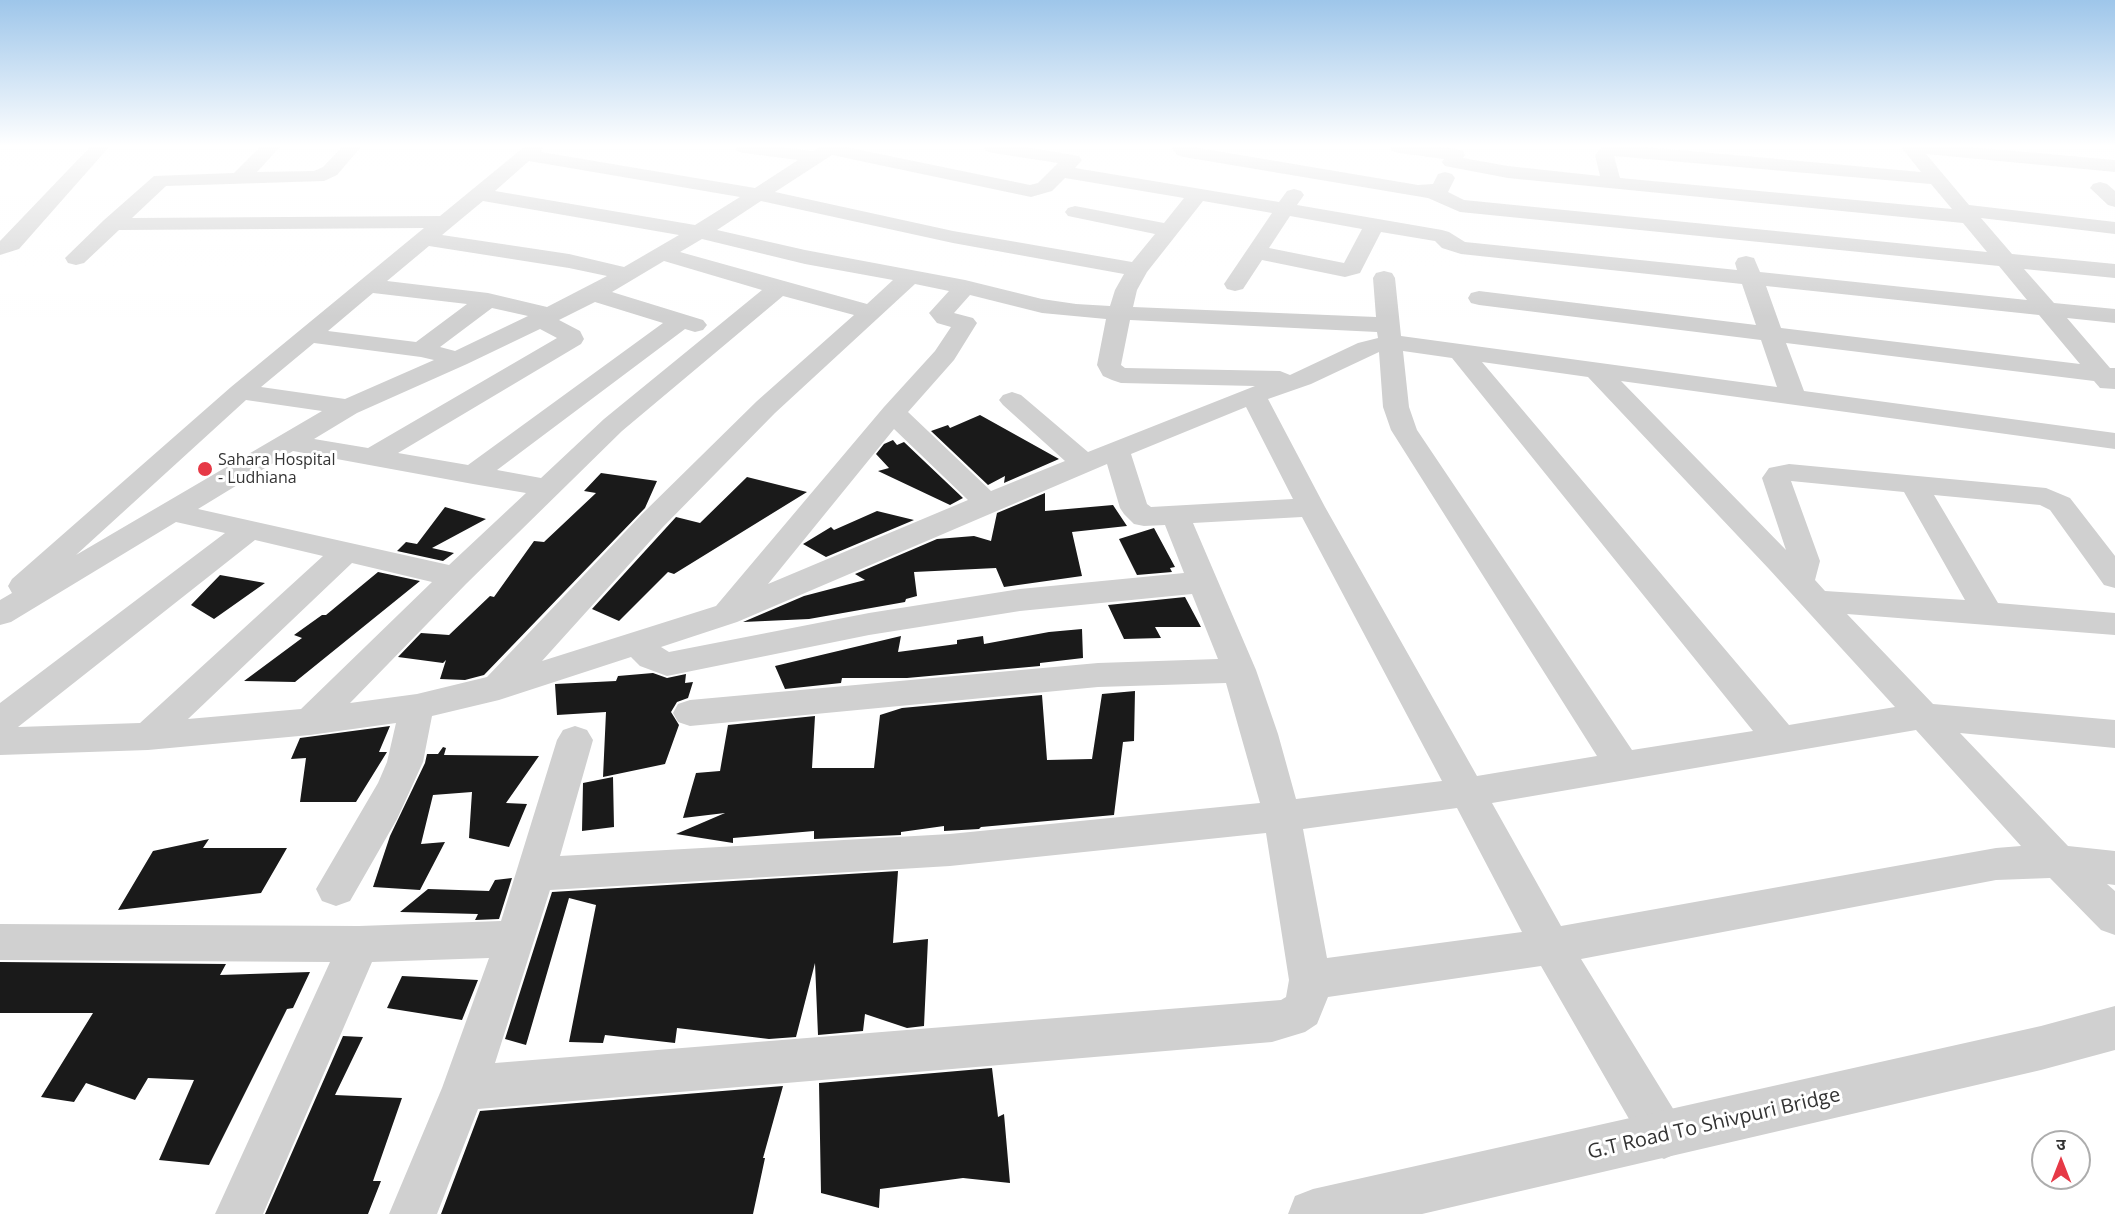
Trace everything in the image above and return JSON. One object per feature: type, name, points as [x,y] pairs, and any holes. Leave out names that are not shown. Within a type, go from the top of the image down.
[{"type":"street","points":[[0,249],[11,244],[48,204]]},
{"type":"street","points":[[76,258],[134,204]]},
{"type":"street","points":[[0,606],[240,392],[366,285],[468,204]]},
{"type":"street","points":[[536,204],[699,232],[805,257],[965,287],[1042,306],[1119,315],[1388,334],[1461,353],[2115,441]]},
{"type":"street","points":[[0,614],[348,407],[458,359],[593,294],[699,232],[742,204]]},
{"type":"street","points":[[800,204],[953,237],[1137,270]]},
{"type":"street","points":[[1190,204],[1137,270],[1126,290],[1109,364],[1112,371],[1121,375],[1302,379]]},
{"type":"street","points":[[1250,204],[1442,236],[1461,248],[2115,316]]},
{"type":"street","points":[[1235,284],[1289,204]]},
{"type":"street","points":[[1455,204],[1460,206],[1735,235],[2115,271]]},
{"type":"street","points":[[1848,204],[2115,228]]},
{"type":"street","points":[[1957,204],[2110,380]]},
{"type":"street","points":[[1442,236],[1460,206]]},
{"type":"street","points":[[1075,212],[1169,230]]},
{"type":"street","points":[[111,224],[445,222]]},
{"type":"street","points":[[1256,252],[1345,270],[1352,268],[1374,225]]},
{"type":"street","points":[[1735,235],[1794,398]]},
{"type":"street","points":[[424,239],[569,261],[627,274]]},
{"type":"street","points":[[94,241],[210,242]]},
{"type":"street","points":[[662,254],[871,312]]},
{"type":"street","points":[[499,687],[652,521],[766,407],[910,277]]},
{"type":"street","points":[[1384,278],[1396,407],[1404,430],[1622,765]]},
{"type":"street","points":[[366,285],[488,300],[546,317],[572,336],[572,339],[493,383],[373,457]]},
{"type":"street","points":[[726,614],[893,413],[945,356],[964,327],[964,323],[945,318],[941,313],[965,287]]},
{"type":"street","points":[[310,722],[455,577],[613,425],[779,288]]},
{"type":"street","points":[[593,294],[682,320],[721,335]]},
{"type":"street","points":[[1479,298],[1772,333],[2110,380]]},
{"type":"street","points":[[421,350],[488,300]]},
{"type":"street","points":[[473,475],[682,320]]},
{"type":"street","points":[[0,741],[148,736],[310,722],[417,706],[499,687],[726,614],[987,503],[1253,395],[1302,379],[1367,348],[1388,334]]},
{"type":"street","points":[[307,335],[421,350],[458,359]]},
{"type":"street","points":[[1461,353],[1782,741]]},
{"type":"street","points":[[1596,370],[2058,861],[2115,917]]},
{"type":"street","points":[[240,392],[348,407]]},
{"type":"street","points":[[1253,395],[1311,507],[1551,946],[1664,1136]]},
{"type":"street","points":[[1012,400],[1085,464]]},
{"type":"street","points":[[893,413],[987,503]]},
{"type":"street","points":[[287,442],[547,488]]},
{"type":"street","points":[[1117,452],[1134,508],[1144,518],[1311,507]]},
{"type":"street","points":[[1807,592],[1805,561],[1776,478],[1779,474],[1789,472],[2021,493],[2055,500],[2115,578]]},
{"type":"street","points":[[1914,484],[1988,613]]},
{"type":"street","points":[[173,512],[455,577]]},
{"type":"street","points":[[464,1088],[1272,1022],[1290,1018],[1302,1010],[1310,980],[1282,816],[1260,734],[1239,670],[1176,517]]},
{"type":"street","points":[[0,722],[249,530]]},
{"type":"street","points":[[148,736],[347,551]]},
{"type":"street","points":[[637,643],[652,658],[667,664],[834,630],[1020,600],[1203,582]]},
{"type":"street","points":[[1807,592],[1988,613],[2115,624]]},
{"type":"street","points":[[690,712],[1098,675],[1239,670]]},
{"type":"street","points":[[336,889],[384,808],[396,783],[405,762],[417,706]]},
{"type":"street","points":[[535,874],[950,850],[1282,816],[1468,792],[1923,716],[2115,734]]},
{"type":"street","points":[[413,1214],[464,1088],[516,939],[575,740]]},
{"type":"street","points":[[1310,980],[1551,946],[1977,867],[2058,861],[2115,868]]},
{"type":"street","points":[[0,942],[359,944],[516,939]]},
{"type":"street","points":[[239,1214],[359,944]]},
{"type":"street","name":"G.T Road To Shivpuri Bridge","points":[[1312,1214],[1664,1136],[2041,1048],[2115,1028]]},
{"type":"building","points":[[980,415],[1059,459],[1004,483],[1005,476],[988,485],[931,431],[948,425],[950,428]]},
{"type":"building","points":[[893,440],[897,445],[904,442],[963,498],[950,505],[878,471],[889,468],[876,454],[884,444]]},
{"type":"building","points":[[601,473],[657,481],[645,508],[484,675],[465,680],[440,679],[446,660],[443,663],[398,657],[421,633],[449,635],[490,596],[494,597],[534,541],[544,542],[596,493],[584,491]]},
{"type":"building","points":[[747,477],[807,492],[674,574],[668,572],[619,621],[592,609],[676,517],[700,523]]},
{"type":"building","points":[[1045,493],[1045,511],[1113,505],[1127,526],[1072,532],[1082,576],[1004,587],[996,568],[914,572],[917,596],[906,599],[905,602],[809,619],[743,622],[804,596],[865,580],[855,574],[937,539],[974,536],[991,541],[997,513]]},
{"type":"building","points":[[445,507],[486,519],[432,548],[454,553],[443,561],[397,551],[406,542],[417,544]]},
{"type":"building","points":[[877,511],[914,520],[826,557],[803,544],[831,527],[834,530]]},
{"type":"building","points":[[1154,528],[1175,567],[1170,568],[1172,572],[1137,575],[1119,539]]},
{"type":"building","points":[[378,572],[420,581],[295,682],[244,681],[302,638],[294,635],[322,615],[326,615]]},
{"type":"building","points":[[220,575],[265,583],[214,619],[191,605]]},
{"type":"building","points":[[1185,597],[1201,627],[1155,627],[1161,638],[1124,639],[1108,605]]},
{"type":"building","points":[[1082,629],[1083,658],[1040,663],[1040,666],[907,678],[842,678],[841,683],[785,689],[775,666],[901,636],[898,652],[957,644],[957,640],[983,636],[984,644],[1049,632]]},
{"type":"building","points":[[653,673],[667,678],[686,674],[685,683],[693,682],[688,698],[677,702],[671,712],[679,725],[665,764],[603,777],[606,712],[557,715],[555,684],[616,681],[618,676]]},
{"type":"building","points":[[1135,691],[1134,741],[1123,742],[1114,815],[979,829],[944,831],[944,826],[901,832],[901,835],[814,839],[814,831],[733,838],[733,843],[676,834],[725,813],[683,818],[696,773],[720,771],[728,725],[815,716],[812,768],[874,768],[880,715],[902,708],[1042,695],[1047,760],[1092,759],[1102,694]]},
{"type":"building","points":[[390,726],[379,752],[387,752],[356,802],[300,802],[306,758],[291,759],[300,738]]},
{"type":"building","points":[[443,747],[446,748],[444,755],[539,756],[506,803],[527,804],[509,847],[469,838],[472,792],[433,795],[421,844],[445,842],[420,890],[373,887],[390,836],[425,763],[427,754],[438,754]]},
{"type":"building","points":[[613,777],[614,827],[582,831],[583,783]]},
{"type":"building","points":[[209,839],[203,848],[287,848],[261,893],[118,910],[153,851]]},
{"type":"building","points":[[898,871],[893,943],[928,939],[924,1026],[907,1028],[865,1014],[863,1031],[818,1035],[815,963],[796,1037],[769,1039],[677,1028],[675,1043],[605,1035],[603,1043],[569,1042],[596,905],[569,898],[526,1045],[505,1039],[552,892]]},
{"type":"building","points":[[512,878],[499,919],[475,920],[478,914],[400,912],[428,889],[489,891],[495,880]]},
{"type":"building","points":[[0,962],[226,964],[220,975],[310,972],[293,1008],[287,1009],[209,1165],[159,1160],[194,1080],[148,1078],[135,1100],[86,1083],[74,1102],[41,1097],[93,1013],[0,1013]]},
{"type":"building","points":[[402,976],[478,980],[462,1020],[387,1008]]},
{"type":"building","points":[[343,1036],[363,1037],[335,1095],[402,1098],[373,1181],[381,1181],[368,1214],[265,1214]]},
{"type":"building","points":[[992,1068],[998,1117],[1004,1114],[1010,1183],[963,1178],[880,1189],[879,1208],[821,1193],[819,1083]]},
{"type":"building","points":[[783,1086],[763,1158],[765,1158],[753,1214],[441,1214],[480,1111]]},
{"type":"place","name":"Sahara Hospital - Ludhiana","points":[[205,469]]}]
